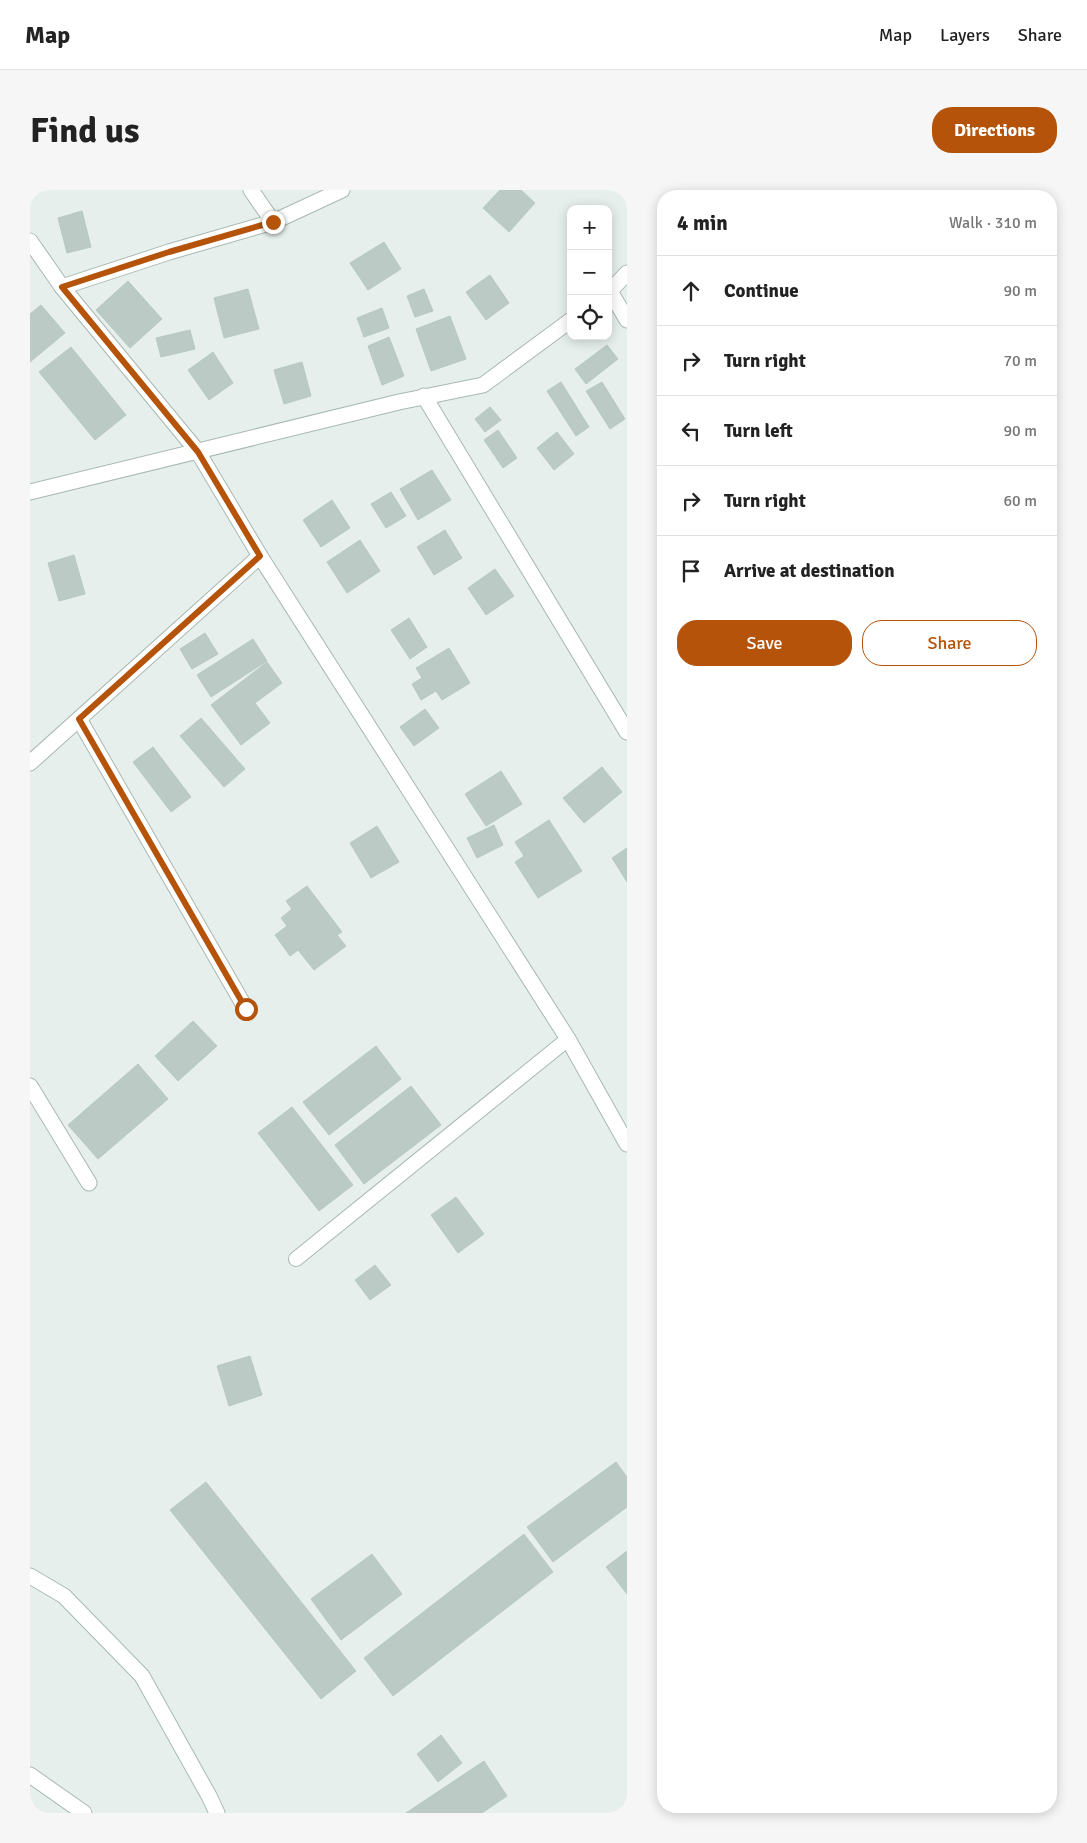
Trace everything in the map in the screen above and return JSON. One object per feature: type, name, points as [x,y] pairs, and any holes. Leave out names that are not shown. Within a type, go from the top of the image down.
[{"type":"street","points":[[251,190],[273,222]]},
{"type":"street","points":[[62,287],[169,252],[273,222],[342,190]]},
{"type":"street","points":[[30,241],[62,287],[198,452],[260,556],[568,1039],[627,1144]]},
{"type":"street","points":[[612,289],[627,273]]},
{"type":"street","points":[[611,295],[627,320]]},
{"type":"street","points":[[30,492],[424,396],[482,385],[567,323]]},
{"type":"street","points":[[424,396],[627,732]]},
{"type":"street","points":[[30,763],[260,556]]},
{"type":"street","points":[[79,719],[246,1009]]},
{"type":"street","points":[[30,1086],[89,1183]]},
{"type":"street","points":[[30,1576],[64,1596],[142,1676],[209,1796],[216,1813]]},
{"type":"street","points":[[30,1775],[84,1813]]},
{"type":"lane","points":[[296,1259],[568,1039]]},
{"type":"building","points":[[500,190],[521,190],[535,203],[509,232],[483,208]]},
{"type":"building","points":[[82,211],[91,247],[67,253],[58,218]]},
{"type":"building","points":[[384,242],[401,269],[368,290],[350,263]]},
{"type":"building","points":[[490,275],[509,303],[486,320],[466,292]]},
{"type":"building","points":[[128,281],[162,319],[130,348],[96,310]]},
{"type":"building","points":[[248,289],[259,329],[224,338],[214,298]]},
{"type":"building","points":[[424,289],[433,311],[415,317],[407,296]]},
{"type":"building","points":[[41,305],[65,333],[30,362],[30,314]]},
{"type":"building","points":[[382,308],[389,328],[364,337],[357,318]]},
{"type":"building","points":[[450,316],[466,359],[431,371],[416,329]]},
{"type":"building","points":[[190,330],[195,349],[161,357],[156,338]]},
{"type":"building","points":[[389,337],[404,376],[382,385],[368,346]]},
{"type":"building","points":[[607,345],[618,359],[586,384],[575,369]]},
{"type":"building","points":[[71,347],[126,415],[95,440],[39,372]]},
{"type":"building","points":[[213,352],[233,383],[209,400],[188,370]]},
{"type":"building","points":[[302,362],[311,396],[284,404],[274,370]]},
{"type":"building","points":[[561,382],[589,427],[576,436],[547,391]]},
{"type":"building","points":[[602,382],[625,419],[610,429],[586,391]]},
{"type":"building","points":[[490,407],[501,420],[485,432],[475,419]]},
{"type":"building","points":[[498,430],[517,458],[503,468],[484,440]]},
{"type":"building","points":[[557,432],[574,454],[554,470],[537,448]]},
{"type":"building","points":[[432,470],[451,500],[418,520],[400,489]]},
{"type":"building","points":[[391,492],[406,516],[386,528],[371,504]]},
{"type":"building","points":[[332,500],[350,528],[321,547],[303,520]]},
{"type":"building","points":[[445,530],[462,558],[434,575],[417,547]]},
{"type":"building","points":[[360,540],[380,571],[347,593],[327,562]]},
{"type":"building","points":[[74,555],[85,594],[59,601],[48,563]]},
{"type":"building","points":[[495,569],[514,596],[486,615],[468,588]]},
{"type":"building","points":[[409,618],[427,647],[410,659],[391,630]]},
{"type":"building","points":[[205,633],[218,654],[192,669],[180,649]]},
{"type":"building","points":[[253,639],[267,661],[211,697],[197,675]]},
{"type":"building","points":[[449,648],[470,683],[442,700],[436,691],[421,700],[412,684],[422,678],[416,668]]},
{"type":"building","points":[[267,662],[282,683],[255,703],[270,723],[241,745],[211,705]]},
{"type":"building","points":[[425,709],[439,728],[414,746],[400,727]]},
{"type":"building","points":[[201,718],[245,769],[224,787],[180,736]]},
{"type":"building","points":[[153,747],[191,797],[171,812],[133,762]]},
{"type":"building","points":[[602,767],[622,792],[584,823],[563,798]]},
{"type":"building","points":[[501,771],[522,804],[486,826],[465,794]]},
{"type":"building","points":[[549,820],[582,871],[538,898],[515,862],[524,856],[515,842]]},
{"type":"building","points":[[494,825],[503,845],[477,858],[467,838]]},
{"type":"building","points":[[377,826],[399,862],[371,878],[350,843]]},
{"type":"building","points":[[627,848],[627,882],[612,858]]},
{"type":"building","points":[[307,886],[342,932],[337,935],[346,946],[314,970],[298,950],[290,956],[275,935],[287,926],[281,918],[292,909],[286,901]]},
{"type":"building","points":[[193,1021],[217,1046],[178,1081],[155,1056]]},
{"type":"building","points":[[376,1046],[401,1079],[329,1135],[303,1102]]},
{"type":"building","points":[[138,1064],[168,1099],[98,1159],[68,1125]]},
{"type":"building","points":[[411,1086],[441,1125],[364,1184],[335,1145]]},
{"type":"building","points":[[292,1107],[353,1185],[319,1211],[258,1133]]},
{"type":"building","points":[[456,1197],[484,1234],[458,1253],[431,1215]]},
{"type":"building","points":[[375,1265],[391,1285],[370,1300],[355,1280]]},
{"type":"building","points":[[250,1356],[262,1395],[229,1406],[217,1366]]},
{"type":"building","points":[[616,1462],[627,1477],[627,1507],[553,1562],[527,1527]]},
{"type":"building","points":[[206,1482],[356,1671],[321,1699],[170,1510]]},
{"type":"building","points":[[524,1534],[553,1572],[393,1696],[364,1658]]},
{"type":"building","points":[[627,1551],[627,1594],[606,1567]]},
{"type":"building","points":[[372,1554],[402,1594],[341,1640],[311,1599]]},
{"type":"building","points":[[441,1735],[462,1763],[438,1782],[417,1754]]},
{"type":"building","points":[[484,1761],[507,1796],[482,1813],[406,1813]]},
{"type":"route","points":[[246,1009],[79,719],[260,556],[198,452],[62,287],[169,252],[273,222]]}]
